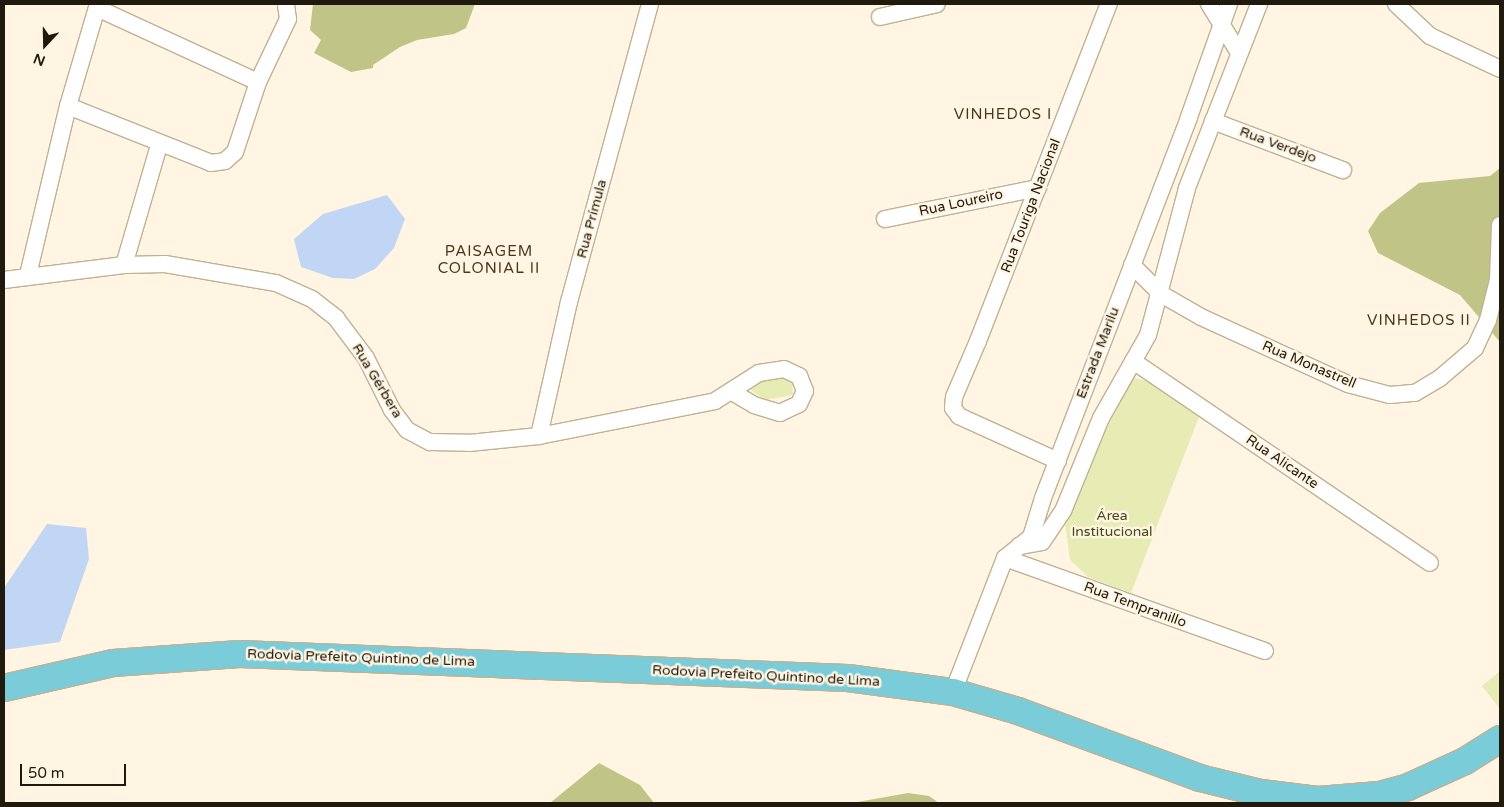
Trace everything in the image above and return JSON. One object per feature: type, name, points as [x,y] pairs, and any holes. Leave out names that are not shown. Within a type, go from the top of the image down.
[{"type":"main road","name":"Rodovia Prefeito Quintino de Lima","points":[[4,688],[113,663],[189,655],[288,653],[848,678],[952,692],[1018,710],[1200,778],[1252,791],[1299,798],[1349,799],[1379,795],[1436,775],[1500,740]]},
{"type":"street","points":[[68,106],[159,145],[210,164],[225,161],[235,152],[258,82],[288,19],[286,4]]},
{"type":"street","name":"Rua Prímula","points":[[539,436],[569,302],[650,4]]},
{"type":"street","points":[[880,17],[937,4]]},
{"type":"street","name":"Rua Touriga Nacional","points":[[1058,461],[970,422],[953,408],[954,397],[1109,4]]},
{"type":"street","points":[[1209,4],[1239,53]]},
{"type":"street","name":"Estrada Marilu","points":[[952,692],[1011,552],[1031,537],[1189,117],[1220,22],[1229,4]]},
{"type":"street","points":[[1011,552],[1042,542],[1063,511],[1101,418],[1148,335],[1161,294],[1187,188],[1259,4]]},
{"type":"street","points":[[1396,4],[1430,36],[1500,69]]},
{"type":"street","points":[[28,275],[68,106],[98,6],[258,82]]},
{"type":"street","name":"Rua Verdejo","points":[[1213,121],[1343,170]]},
{"type":"street","points":[[124,265],[159,145]]},
{"type":"street","name":"Rua Loureiro","points":[[885,219],[1038,188]]},
{"type":"street","name":"Rua Monastrell","points":[[1132,265],[1161,294],[1201,317],[1348,384],[1390,395],[1415,393],[1440,378],[1475,348],[1488,320],[1498,280],[1500,225]]},
{"type":"street","name":"Rua Gérbera","points":[[4,280],[28,275],[124,265],[165,264],[276,283],[312,299],[336,318],[366,358],[392,410],[407,430],[430,442],[469,443],[539,436],[715,401],[731,391]]},
{"type":"street","name":"Rua Alicante","points":[[1133,362],[1430,563]]},
{"type":"street","name":"Rua Tempranillo","points":[[1011,552],[1265,651]]},
{"type":"green space","points":[[313,4],[475,4],[466,28],[454,34],[417,40],[400,47],[373,65],[373,68],[351,72],[314,53],[321,40],[310,30]]},
{"type":"green space","points":[[1500,168],[1500,342],[1460,295],[1378,253],[1368,231],[1380,213],[1419,183],[1490,176]]},
{"type":"green space","points":[[779,375],[792,380],[793,395],[765,400],[748,388],[759,378]]},
{"type":"green space","name":"Área Institucional","points":[[1133,378],[1148,381],[1199,417],[1131,593],[1088,577],[1070,560],[1065,524],[1100,441]]},
{"type":"green space","points":[[1500,671],[1500,709],[1482,686]]},
{"type":"green space","points":[[599,763],[640,785],[654,803],[550,803]]},
{"type":"green space","points":[[908,793],[929,796],[939,803],[852,803]]},
{"type":"water","points":[[387,195],[405,219],[394,248],[375,269],[354,279],[333,278],[301,267],[294,239],[323,214]]},
{"type":"water","points":[[47,524],[86,528],[89,559],[60,642],[4,650],[4,588]]},
{"type":"district","name":"VINHEDOS I","points":[[1003,115]]},
{"type":"district","name":"PAISAGEM COLONIAL II","points":[[489,260]]},
{"type":"district","name":"VINHEDOS II","points":[[1419,321]]}]
